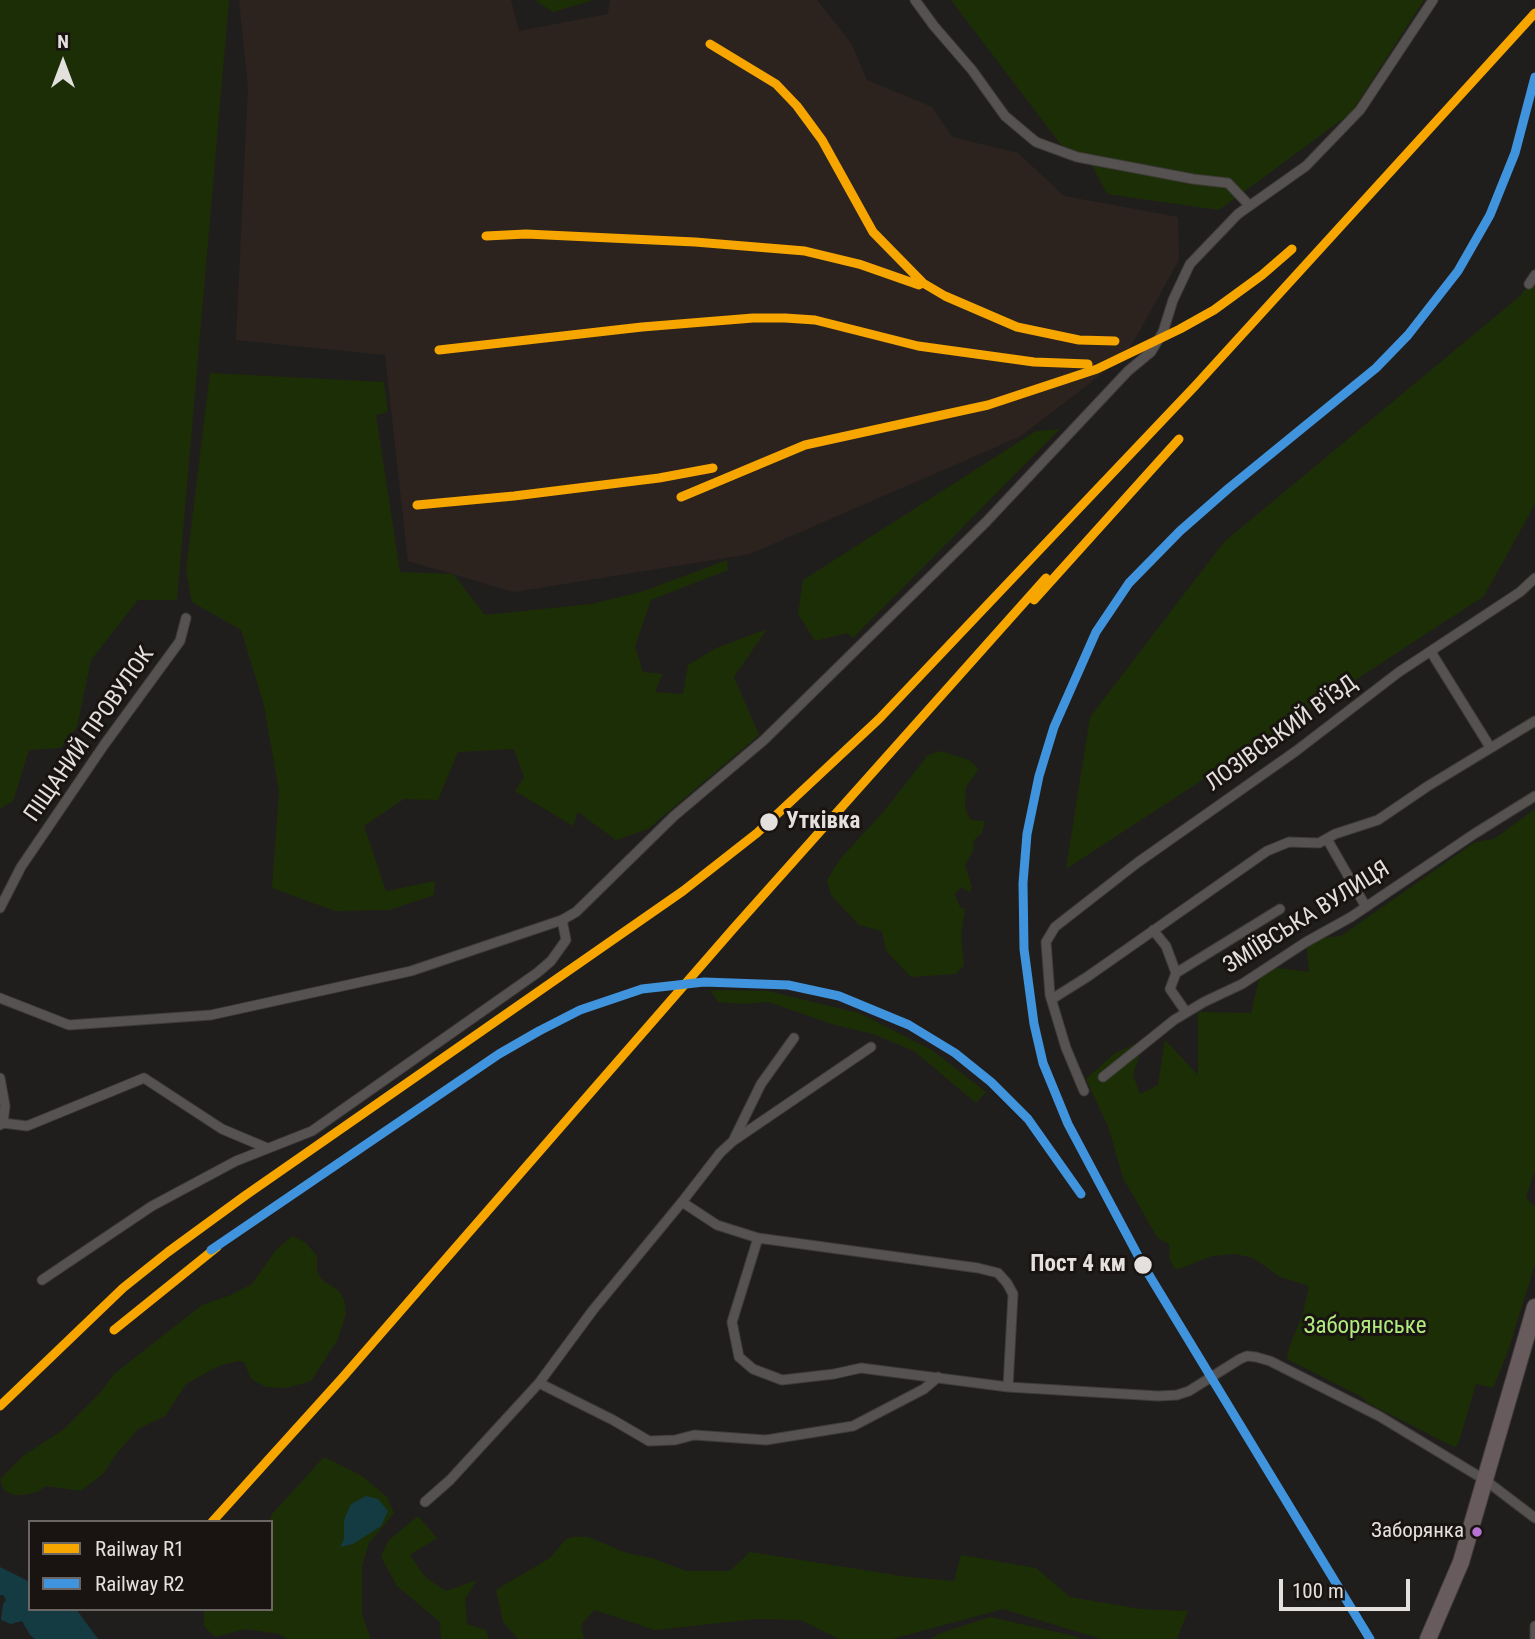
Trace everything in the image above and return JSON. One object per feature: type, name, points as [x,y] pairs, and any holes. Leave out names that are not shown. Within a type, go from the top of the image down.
[{"type":"highway","points":[[1428,1639],[1461,1562],[1535,1307]]},
{"type":"street","points":[[915,0],[972,70],[1005,116],[1035,142],[1077,157],[1228,184],[1249,205]]},
{"type":"street","points":[[0,998],[69,1026],[211,1015],[411,971],[562,920],[576,912],[674,816],[764,740],[986,522],[1128,371],[1151,352],[1163,332],[1173,300],[1190,264],[1249,205],[1306,166],[1360,110],[1433,0]]},
{"type":"street","points":[[1529,284],[1535,275]]},
{"type":"street","name":"ЛОЗІВСЬКИЙ В'ЇЗД","points":[[1052,999],[1046,942],[1055,927],[1137,863],[1296,751],[1346,711],[1520,592],[1535,578]]},
{"type":"street","name":"ПІЩАНИЙ ПРОВУЛОК","points":[[0,908],[20,867],[180,641],[186,618]]},
{"type":"street","points":[[1431,652],[1490,747]]},
{"type":"street","points":[[1084,1091],[1066,1048],[1052,999],[1237,870],[1277,846],[1289,842],[1320,843],[1378,820],[1535,721]]},
{"type":"street","name":"ЗМІЇВСЬКА ВУЛИЦЯ","points":[[1103,1077],[1186,1012],[1242,984],[1366,907],[1535,796]]},
{"type":"street","points":[[1326,839],[1366,907]]},
{"type":"street","points":[[1186,1012],[1170,989],[1176,973],[1280,909]]},
{"type":"street","points":[[41,1280],[152,1206],[236,1161],[312,1131],[537,973],[551,961],[566,940],[562,920]]},
{"type":"street","points":[[1153,930],[1166,946],[1176,973]]},
{"type":"street","points":[[733,1141],[761,1084],[794,1038]]},
{"type":"street","points":[[425,1502],[450,1480],[539,1384],[593,1310],[720,1153],[733,1141],[871,1047]]},
{"type":"street","points":[[0,1078],[5,1106],[1,1124],[27,1126],[144,1078],[222,1129],[267,1148]]},
{"type":"street","points":[[682,1202],[717,1225],[758,1238],[998,1273],[1013,1294],[1009,1387]]},
{"type":"street","points":[[758,1238],[732,1321],[739,1357],[753,1369],[782,1380],[861,1368],[1009,1387],[1147,1396],[1177,1395],[1189,1391],[1240,1359],[1247,1356],[1256,1357],[1380,1416],[1485,1480],[1535,1518]]},
{"type":"street","points":[[539,1384],[649,1441],[675,1440],[694,1435],[766,1440],[853,1426],[924,1389],[938,1377]]},
{"type":"street","points":[[1535,1626],[1535,1639]]},
{"type":"shaded area","points":[[239,0],[511,0],[519,31],[608,14],[610,0],[817,0],[851,43],[867,80],[932,107],[952,137],[1018,153],[1064,196],[1178,217],[1179,260],[1126,355],[1021,436],[750,554],[514,592],[408,561],[385,355],[236,340],[248,87]]},
{"type":"green space","points":[[0,0],[229,0],[177,600],[138,600],[91,660],[77,727],[61,748],[29,750],[13,801],[0,809]]},
{"type":"green space","points":[[535,0],[594,0],[553,12]]},
{"type":"green space","points":[[951,0],[1424,0],[1351,113],[1219,210],[1107,194],[1090,162],[1071,158]]},
{"type":"green space","points":[[1535,277],[1535,504],[1484,596],[1066,869],[1090,717],[1224,542],[1520,296]]},
{"type":"green space","points":[[210,373],[384,382],[388,412],[376,415],[400,572],[453,574],[485,615],[591,604],[641,592],[727,560],[728,570],[651,600],[635,646],[643,672],[663,674],[655,692],[683,694],[688,665],[716,648],[767,629],[734,677],[759,735],[648,829],[616,840],[578,812],[573,826],[515,791],[524,777],[514,749],[458,752],[438,800],[404,799],[364,826],[386,891],[435,881],[434,895],[389,910],[335,911],[272,888],[279,792],[264,705],[241,630],[192,602],[186,570]]},
{"type":"green space","points":[[1060,429],[853,638],[847,633],[815,641],[798,614],[803,580],[1036,431]]},
{"type":"green space","points":[[940,751],[969,760],[979,769],[966,787],[965,809],[971,820],[985,821],[982,833],[973,841],[974,849],[965,865],[972,887],[970,892],[961,887],[955,894],[960,907],[965,909],[961,935],[964,965],[956,974],[911,977],[886,951],[882,931],[859,925],[831,895],[827,880],[840,859],[885,810],[928,755]]},
{"type":"green space","name":"Заборянське","points":[[1535,809],[1535,1171],[1526,1198],[1535,1207],[1535,1264],[1508,1351],[1493,1388],[1476,1384],[1458,1445],[1454,1447],[1287,1359],[1309,1286],[1280,1277],[1253,1258],[1235,1254],[1212,1256],[1176,1270],[1170,1260],[1169,1244],[1157,1237],[1123,1178],[1109,1129],[1086,1079],[1115,1053],[1144,1040],[1133,1075],[1140,1094],[1158,1085],[1165,1040],[1198,1075],[1198,1012],[1251,1013],[1262,966],[1309,972],[1306,940],[1341,936],[1475,842],[1494,839]]},
{"type":"green space","points":[[710,990],[768,991],[859,1013],[932,1050],[986,1092],[976,1103],[914,1051],[873,1034],[835,1025],[768,1002],[718,1002]]},
{"type":"green space","points":[[292,1236],[305,1242],[317,1256],[317,1272],[322,1280],[338,1290],[344,1299],[346,1313],[338,1339],[311,1381],[287,1388],[266,1387],[251,1379],[244,1362],[219,1366],[186,1384],[165,1416],[138,1429],[104,1473],[81,1491],[46,1486],[37,1492],[24,1495],[5,1491],[1,1478],[23,1456],[64,1429],[99,1394],[114,1374],[202,1305],[252,1284],[275,1251]]},
{"type":"green space","points":[[324,1457],[362,1476],[387,1497],[394,1513],[369,1543],[362,1566],[362,1615],[371,1639],[288,1639],[279,1634],[245,1629],[215,1637],[204,1626],[204,1611],[273,1611],[273,1520],[270,1520],[272,1514]]},
{"type":"green space","points":[[418,1516],[437,1538],[410,1555],[425,1577],[446,1591],[477,1580],[465,1599],[467,1624],[486,1630],[489,1639],[441,1639],[440,1622],[397,1586],[381,1557],[388,1541]]},
{"type":"green space","points":[[588,1537],[627,1553],[652,1558],[686,1571],[730,1571],[750,1552],[908,1577],[954,1581],[961,1555],[1036,1568],[1070,1597],[1140,1609],[1188,1611],[1177,1639],[1101,1639],[1003,1609],[892,1639],[839,1639],[801,1620],[756,1619],[655,1630],[594,1610],[581,1625],[584,1639],[518,1639],[503,1622],[496,1590],[550,1558],[566,1539]]},
{"type":"green space","points":[[990,1617],[1081,1639],[931,1639],[941,1633]]},
{"type":"water","points":[[366,1496],[378,1499],[388,1511],[381,1526],[353,1544],[340,1547],[344,1539],[344,1520],[351,1504]]},
{"type":"water","points":[[0,1567],[28,1581],[28,1611],[77,1611],[98,1639],[35,1639],[22,1621],[11,1624],[1,1620],[6,1600],[0,1595]]},
{"type":"rail line","name":"R1","points":[[0,1406],[123,1288],[168,1252],[683,891],[757,833],[879,719],[1195,386],[1535,13]]},
{"type":"rail line","name":"R1","points":[[710,44],[776,84],[797,106],[822,140],[873,232],[923,283],[945,296],[1017,327],[1079,340],[1115,341]]},
{"type":"rail line","name":"R2","points":[[1370,1639],[1143,1265],[1068,1124],[1043,1063],[1034,1024],[1024,949],[1023,883],[1027,834],[1039,776],[1054,727],[1096,632],[1129,583],[1180,531],[1376,368],[1408,335],[1458,271],[1490,215],[1515,153],[1535,77]]},
{"type":"rail line","name":"R1","points":[[486,236],[526,234],[695,242],[805,251],[859,264],[919,285]]},
{"type":"rail line","name":"R1","points":[[681,497],[805,445],[988,405],[1097,369],[1214,310],[1292,249]]},
{"type":"rail line","name":"R1","points":[[439,350],[642,327],[785,318],[815,320],[918,346],[1034,362],[1088,364]]},
{"type":"rail line","name":"R1","points":[[1034,600],[1179,439]]},
{"type":"rail line","name":"R1","points":[[417,505],[659,478],[713,468]]},
{"type":"rail line","name":"R1","points":[[214,1520],[343,1377],[733,929],[1046,578]]},
{"type":"rail line","name":"R2","points":[[211,1250],[499,1054],[539,1031],[580,1010],[642,989],[704,982],[788,985],[839,996],[909,1025],[955,1053],[991,1082],[1028,1119],[1081,1194]]},
{"type":"rail line","name":"R1","points":[[114,1330],[217,1247]]},
{"type":"place","name":"Уткiвка","points":[[769,822]]},
{"type":"place","name":"Пост 4 км","points":[[1143,1265]]},
{"type":"place","name":"Заборянка","points":[[1477,1532]]}]
